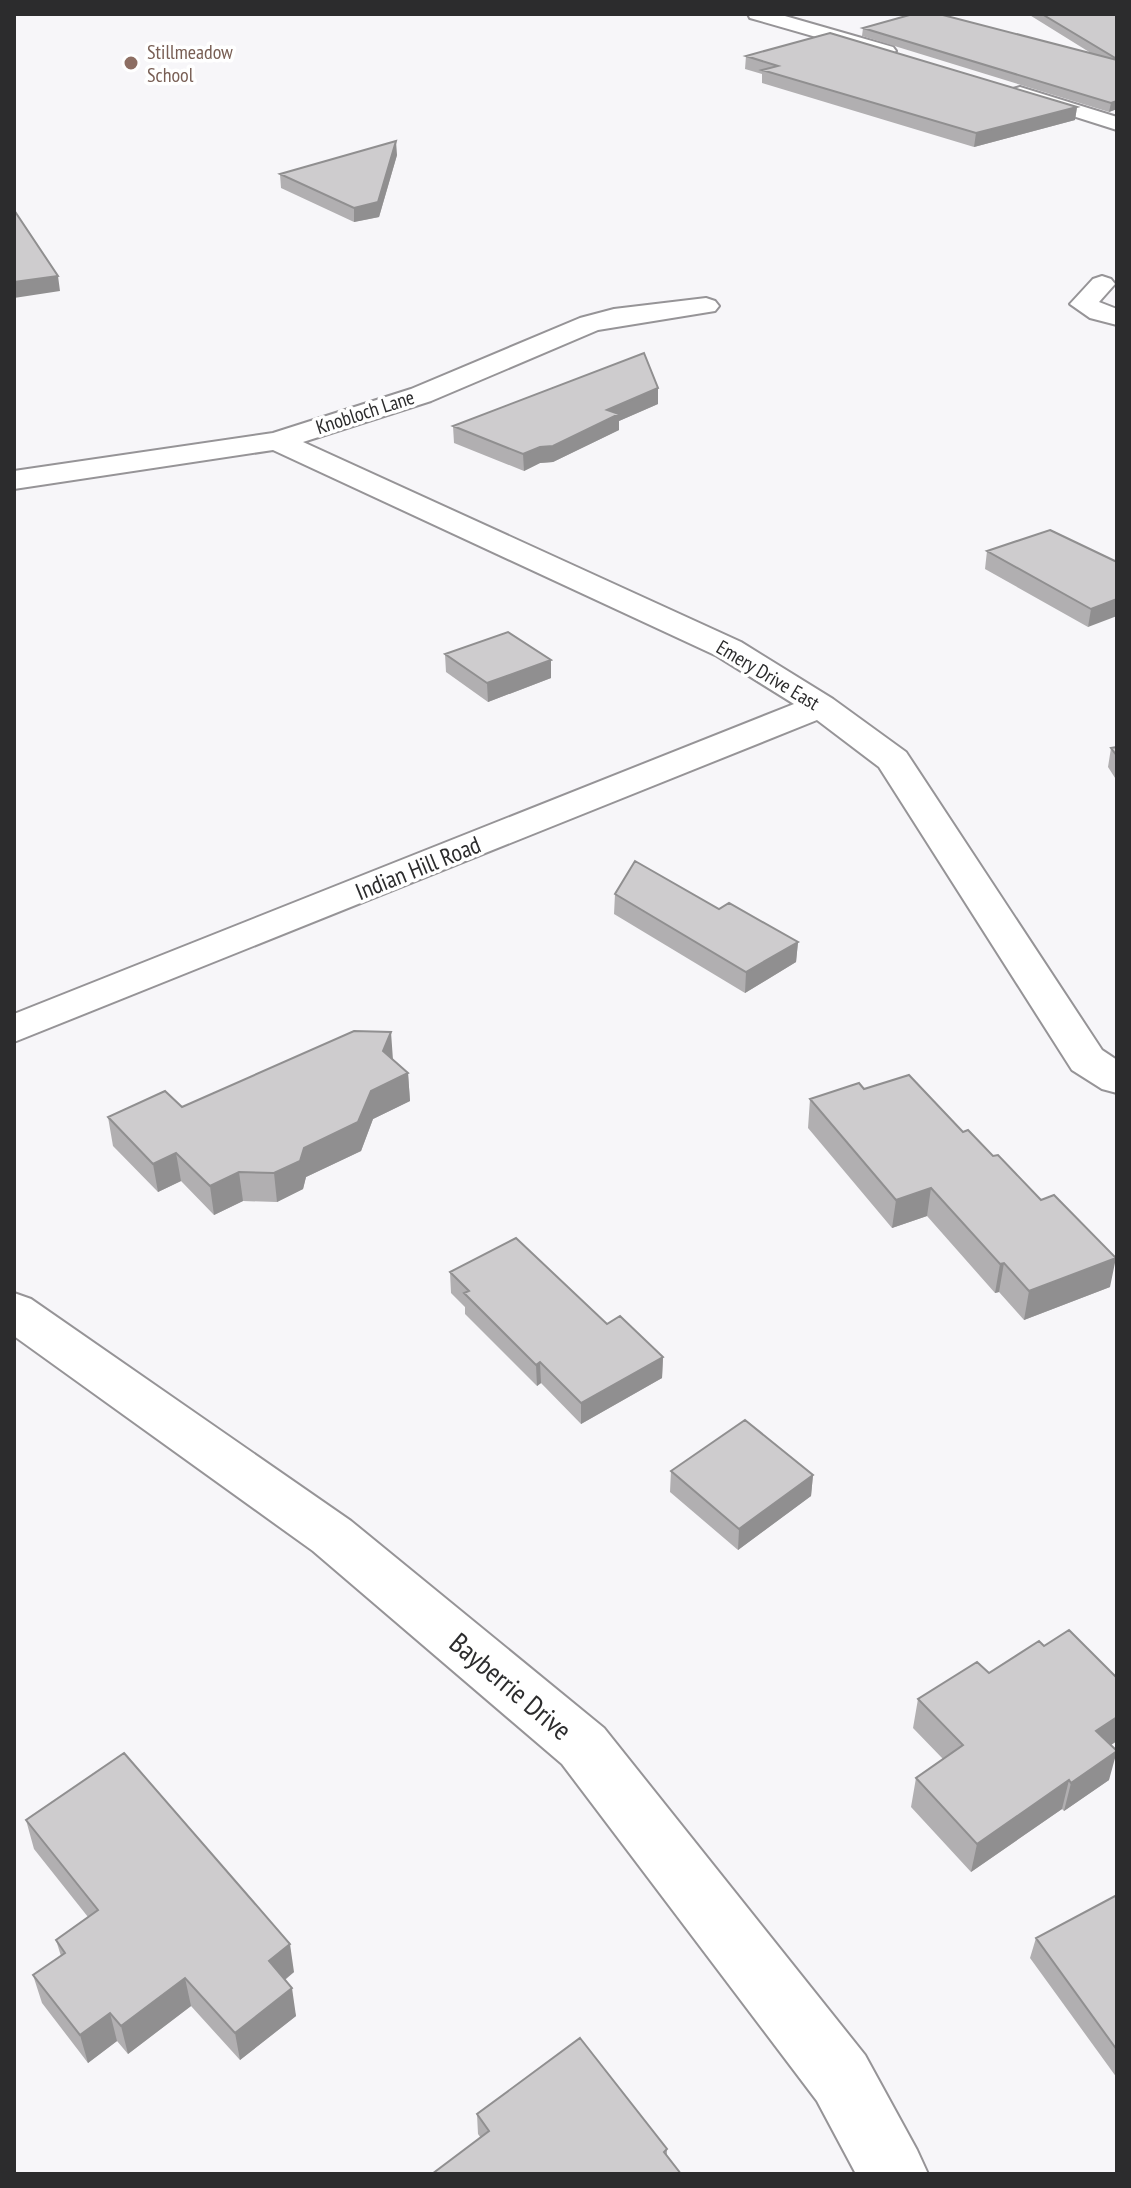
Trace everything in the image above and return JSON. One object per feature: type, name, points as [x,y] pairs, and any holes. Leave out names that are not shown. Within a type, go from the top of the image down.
[{"type":"street","points":[[757,14],[907,58]]},
{"type":"street","points":[[993,85],[1117,124]]},
{"type":"street","points":[[1077,275],[1109,287]]},
{"type":"street","points":[[1109,287],[1083,304],[1099,313],[1117,317]]},
{"type":"street","name":"Knobloch Lane","points":[[14,480],[277,441],[421,395],[589,324],[614,317],[706,306]]},
{"type":"street","name":"Emery Drive East","points":[[277,441],[729,649],[821,706],[893,760],[1087,1060],[1117,1079]]},
{"type":"street","name":"Indian Hill Road","points":[[14,1029],[821,706]]},
{"type":"street","name":"Bayberrie Drive","points":[[14,1311],[332,1536],[583,1746],[841,2078],[893,2174]]},
{"type":"building","points":[[913,14],[939,14],[1117,60],[1117,101],[1111,103],[863,28]]},
{"type":"building","points":[[1042,14],[1117,14],[1117,59]]},
{"type":"building","points":[[830,33],[1077,107],[976,133],[762,70],[778,66],[746,56]]},
{"type":"building","points":[[396,141],[378,202],[354,208],[280,174]]},
{"type":"building","points":[[14,210],[58,276],[14,282]]},
{"type":"building","points":[[644,353],[658,388],[607,410],[619,414],[553,446],[523,454],[453,426]]},
{"type":"building","points":[[1050,530],[1117,562],[1117,599],[1091,609],[987,551]]},
{"type":"building","points":[[508,632],[551,660],[487,683],[445,654]]},
{"type":"building","points":[[635,861],[719,909],[729,903],[798,942],[746,972],[615,894]]},
{"type":"building","points":[[354,1031],[391,1032],[383,1051],[408,1073],[371,1091],[358,1122],[304,1148],[300,1161],[274,1173],[239,1172],[210,1186],[176,1153],[153,1164],[108,1117],[165,1091],[182,1107]]},
{"type":"building","points":[[909,1075],[963,1132],[968,1130],[993,1156],[998,1155],[1041,1200],[1054,1195],[1116,1258],[1029,1291],[931,1188],[896,1200],[810,1099],[859,1083],[864,1089]]},
{"type":"building","points":[[516,1238],[607,1324],[620,1316],[663,1357],[581,1403],[540,1362],[536,1365],[464,1293],[469,1291],[450,1272]]},
{"type":"building","points":[[745,1420],[813,1475],[739,1529],[671,1471]]},
{"type":"building","points":[[1069,1630],[1117,1678],[1117,1717],[1096,1731],[1117,1751],[1071,1783],[1069,1780],[977,1844],[916,1778],[963,1745],[918,1699],[977,1662],[989,1673],[1039,1641],[1044,1646]]},
{"type":"building","points":[[124,1753],[290,1944],[269,1961],[292,1988],[235,2033],[185,1978],[121,2026],[110,2013],[80,2035],[33,1975],[65,1953],[56,1940],[98,1910],[26,1820]]},
{"type":"building","points":[[1117,1895],[1117,2050],[1036,1938]]},
{"type":"building","points":[[580,2038],[667,2149],[664,2152],[681,2174],[432,2174],[489,2131],[477,2114]]},
{"type":"place","name":"Stillmeadow School","points":[[131,63]]}]
